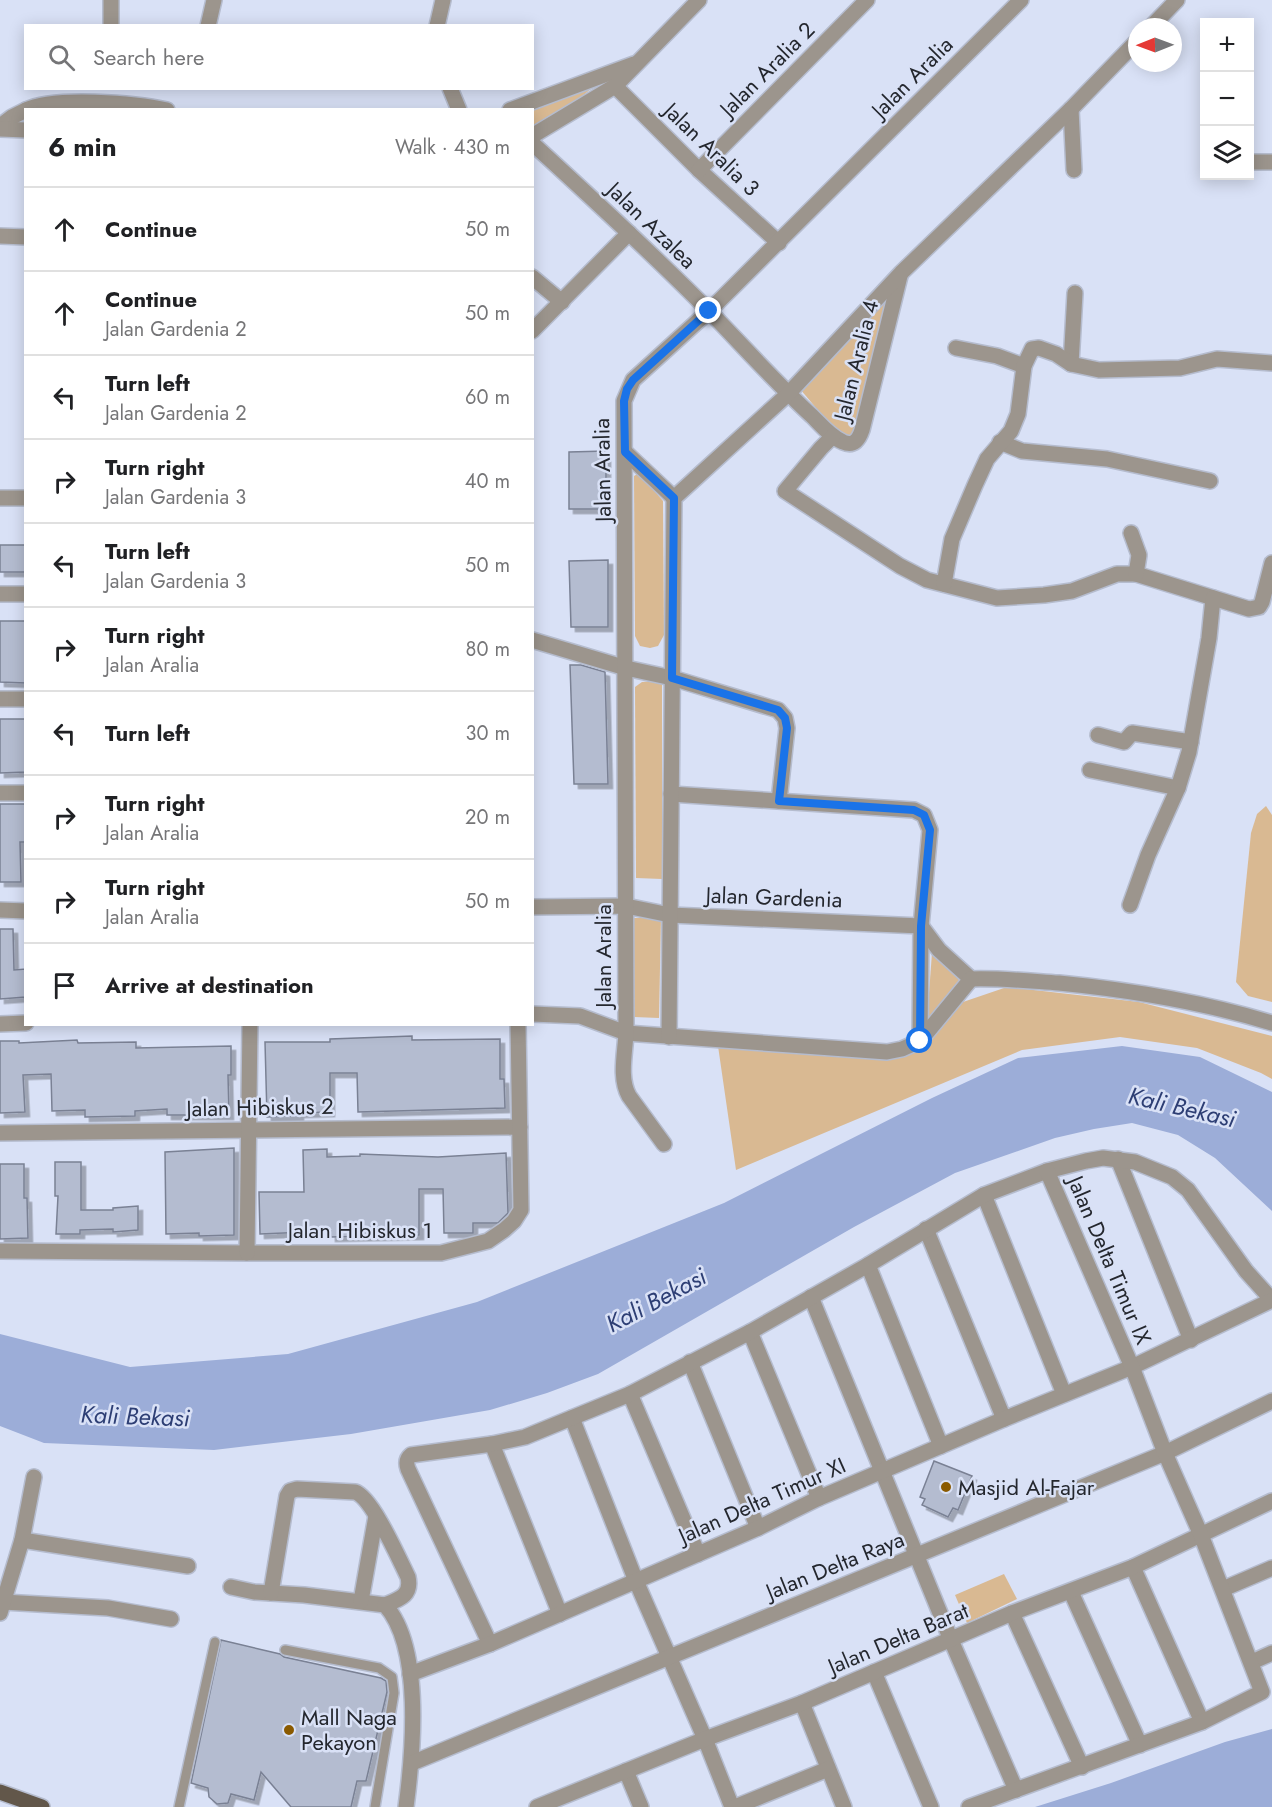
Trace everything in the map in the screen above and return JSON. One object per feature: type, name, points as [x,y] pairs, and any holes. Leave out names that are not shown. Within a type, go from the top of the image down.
[{"type":"main road","points":[[0,1792],[42,1807]]},
{"type":"street","points":[[111,0],[111,24]]},
{"type":"street","points":[[208,24],[214,0]]},
{"type":"street","points":[[437,24],[443,0]]},
{"type":"street","points":[[534,135],[615,86],[699,0]]},
{"type":"street","name":"Jalan Aralia 2","points":[[699,170],[867,0]]},
{"type":"street","name":"Jalan Aralia","points":[[664,1144],[625,1088],[623,1069],[626,1034],[624,401],[627,389],[633,380],[779,243],[1021,0]]},
{"type":"street","points":[[1160,18],[1177,0]]},
{"type":"street","points":[[669,1037],[674,498],[788,394],[901,273],[1071,109],[1128,50]]},
{"type":"street","points":[[515,108],[639,62]]},
{"type":"street","name":"Jalan Aralia 3","points":[[615,86],[699,170],[779,243]]},
{"type":"street","points":[[451,90],[458,108]]},
{"type":"street","points":[[29,108],[34,105],[72,102],[131,103],[157,108]]},
{"type":"street","points":[[1071,109],[1074,170]]},
{"type":"street","points":[[0,128],[12,117],[24,111]]},
{"type":"street","points":[[0,128],[24,130]]},
{"type":"street","name":"Jalan Azalea","points":[[534,145],[709,311],[788,394]]},
{"type":"street","points":[[1254,162],[1272,162]]},
{"type":"street","points":[[534,329],[629,233]]},
{"type":"street","points":[[0,236],[24,237]]},
{"type":"street","name":"Jalan Aralia 4","points":[[788,394],[833,436],[847,444],[859,439],[901,273]]},
{"type":"street","points":[[534,279],[562,302]]},
{"type":"street","points":[[1071,364],[1075,293]]},
{"type":"street","points":[[956,348],[997,356],[1024,366]]},
{"type":"street","points":[[944,584],[952,539],[979,476],[987,459],[1011,431],[1018,414],[1024,366],[1031,351],[1036,348],[1056,354],[1071,364],[1099,370],[1180,368],[1216,359],[1272,363]]},
{"type":"street","points":[[833,436],[785,491],[900,566],[927,580],[998,598],[1072,591],[1126,572],[1249,609],[1267,605],[1272,562]]},
{"type":"street","points":[[1000,442],[1022,451],[1107,459],[1210,481]]},
{"type":"street","points":[[625,452],[674,498]]},
{"type":"street","points":[[0,498],[24,498]]},
{"type":"street","points":[[1131,533],[1139,555],[1136,574]]},
{"type":"street","points":[[0,594],[24,594]]},
{"type":"street","points":[[1130,905],[1148,855],[1178,788],[1191,742],[1209,638],[1213,598]]},
{"type":"street","points":[[534,641],[778,710],[785,718],[787,728],[779,801]]},
{"type":"street","points":[[0,699],[24,699]]},
{"type":"street","points":[[1098,735],[1124,742],[1132,733],[1191,742]]},
{"type":"street","points":[[1090,770],[1178,788]]},
{"type":"street","points":[[0,793],[24,793]]},
{"type":"street","points":[[671,794],[914,810],[924,815],[930,830],[921,926],[920,1041]]},
{"type":"street","name":"Jalan Gardenia","points":[[534,907],[626,906],[670,915],[921,926]]},
{"type":"street","points":[[0,910],[24,911]]},
{"type":"street","points":[[921,926],[939,950],[971,979],[1001,978],[1130,992],[1223,1010],[1272,1023]]},
{"type":"street","points":[[534,1014],[580,1016],[626,1034],[887,1052],[902,1049],[920,1041],[971,979]]},
{"type":"street","points":[[0,1023],[24,1023]]},
{"type":"street","points":[[247,1253],[250,1026]]},
{"type":"street","name":"Jalan Hibiskus 1","points":[[0,1251],[441,1252],[488,1241],[514,1221],[521,1210],[518,1026]]},
{"type":"street","name":"Jalan Hibiskus 2","points":[[0,1132],[520,1126]]},
{"type":"street","points":[[490,1644],[408,1469],[406,1460],[411,1455],[525,1437],[630,1394],[750,1332],[984,1195],[1047,1171],[1103,1158],[1118,1159],[1150,1167],[1172,1177],[1188,1190],[1246,1270],[1272,1300]]},
{"type":"street","points":[[1118,1159],[1191,1340]]},
{"type":"street","name":"Jalan Delta Timur IX","points":[[1047,1171],[1132,1367],[1262,1690],[1261,1694],[1202,1722]]},
{"type":"street","points":[[984,1195],[1064,1394]]},
{"type":"street","points":[[927,1229],[1004,1419]]},
{"type":"street","points":[[868,1265],[941,1446]]},
{"type":"street","points":[[811,1297],[951,1640],[1016,1790]]},
{"type":"street","name":"Jalan Delta Timur XI","points":[[410,1674],[490,1644],[758,1528],[819,1498],[1132,1367],[1272,1300]]},
{"type":"street","points":[[750,1332],[819,1498]]},
{"type":"street","points":[[690,1362],[758,1528]]},
{"type":"street","points":[[630,1394],[698,1554]]},
{"type":"street","name":"Jalan Delta Raya","points":[[412,1763],[1165,1453],[1272,1401]]},
{"type":"street","points":[[572,1418],[636,1581],[733,1807],[828,1768]]},
{"type":"street","points":[[492,1444],[560,1614]]},
{"type":"street","points":[[34,1477],[21,1540],[2,1607],[108,1608],[171,1619]]},
{"type":"street","points":[[231,1587],[271,1593],[385,1605],[402,1598],[408,1593],[410,1585],[376,1516],[359,1493],[297,1490],[290,1491],[287,1496],[271,1593]]},
{"type":"street","name":"Jalan Delta Barat","points":[[537,1807],[705,1739],[802,1703],[1012,1613],[1133,1567],[1272,1501]]},
{"type":"street","points":[[361,1601],[376,1516]]},
{"type":"street","points":[[21,1540],[188,1566]]},
{"type":"street","points":[[969,1807],[1202,1722],[1133,1567]]},
{"type":"street","points":[[1223,1590],[1272,1568]]},
{"type":"street","points":[[1071,1592],[1140,1745]]},
{"type":"street","points":[[385,1605],[392,1612],[399,1630],[412,1686],[412,1763],[406,1807]]},
{"type":"street","points":[[1012,1613],[1082,1767]]},
{"type":"street","points":[[1252,1662],[1272,1653]]},
{"type":"street","points":[[874,1672],[931,1807]]},
{"type":"street","points":[[802,1703],[844,1807]]},
{"type":"street","points":[[626,1771],[641,1807]]},
{"type":"lane","points":[[179,1807],[215,1642]]},
{"type":"lane","points":[[285,1650],[379,1668],[392,1677],[394,1693],[375,1807]]},
{"type":"shaded area","points":[[603,79],[558,116],[534,127],[534,109]]},
{"type":"shaded area","points":[[889,294],[857,435],[850,438],[839,435],[800,389]]},
{"type":"shaded area","points":[[639,473],[663,501],[664,635],[658,646],[650,648],[640,646],[635,636],[634,476]]},
{"type":"shaded area","points":[[655,681],[662,684],[662,879],[636,878],[635,687],[642,682]]},
{"type":"shaded area","points":[[1266,806],[1272,815],[1272,1002],[1248,996],[1236,982],[1251,833],[1257,814]]},
{"type":"shaded area","points":[[634,918],[661,918],[659,1018],[634,1017]]},
{"type":"shaded area","points":[[932,953],[938,954],[963,985],[932,1020],[927,1020]]},
{"type":"shaded area","points":[[1007,987],[1139,1002],[1272,1036],[1272,1079],[1197,1048],[1120,1037],[1022,1050],[736,1170],[718,1046],[892,1055],[929,1040],[963,1002]]},
{"type":"shaded area","points":[[1004,1574],[1017,1599],[967,1623],[955,1595]]},
{"type":"water","name":"Kali Bekasi","points":[[1122,1046],[1200,1057],[1272,1092],[1272,1211],[1215,1158],[1178,1135],[1132,1123],[1094,1129],[1055,1138],[955,1173],[854,1227],[598,1374],[547,1393],[490,1410],[351,1434],[214,1450],[44,1443],[0,1426],[0,1334],[130,1367],[288,1354],[477,1302],[724,1203],[932,1098],[1018,1058]]},
{"type":"water","points":[[1272,1729],[1272,1807],[1035,1807],[1111,1783],[1225,1742]]},
{"type":"building","points":[[606,451],[606,509],[569,509],[569,452]]},
{"type":"building","points":[[0,545],[24,545],[24,572],[0,572]]},
{"type":"building","points":[[608,560],[608,627],[571,627],[569,561]]},
{"type":"building","points":[[0,621],[24,621],[24,683],[0,682]]},
{"type":"building","points":[[570,665],[581,665],[605,672],[608,784],[574,784]]},
{"type":"building","points":[[0,719],[24,719],[24,772],[0,773]]},
{"type":"building","points":[[0,804],[24,804],[24,842],[20,842],[21,882],[0,882]]},
{"type":"building","points":[[0,929],[13,929],[14,970],[24,969],[24,997],[0,999]]},
{"type":"building","points":[[412,1036],[412,1040],[500,1039],[500,1079],[504,1079],[505,1108],[358,1112],[357,1073],[330,1073],[330,1112],[267,1117],[265,1042],[330,1042],[330,1039]]},
{"type":"building","points":[[77,1040],[78,1043],[136,1042],[136,1048],[231,1046],[231,1075],[228,1075],[229,1115],[167,1115],[167,1109],[135,1111],[135,1116],[85,1117],[85,1110],[52,1111],[51,1074],[23,1075],[25,1112],[0,1113],[0,1041],[19,1041],[19,1043]]},
{"type":"building","points":[[234,1148],[234,1235],[166,1234],[165,1152]]},
{"type":"building","points":[[327,1149],[327,1157],[360,1156],[360,1154],[438,1157],[506,1153],[508,1213],[498,1223],[473,1223],[473,1233],[444,1233],[443,1189],[419,1189],[419,1235],[331,1237],[331,1231],[260,1234],[259,1192],[304,1192],[303,1150]]},
{"type":"building","points":[[55,1162],[81,1162],[81,1210],[113,1210],[113,1208],[138,1206],[138,1230],[113,1232],[113,1229],[80,1230],[80,1234],[56,1234],[58,1196],[55,1196]]},
{"type":"building","points":[[0,1164],[24,1164],[24,1198],[27,1198],[28,1238],[0,1239]]},
{"type":"building","name":"Masjid Al-Fajar","points":[[934,1461],[972,1476],[958,1510],[953,1508],[948,1517],[922,1505],[925,1499],[920,1497]]},
{"type":"building","name":"Mall Naga Pekayon","points":[[221,1640],[386,1681],[387,1692],[366,1781],[357,1781],[351,1807],[291,1807],[261,1772],[254,1800],[231,1794],[228,1803],[217,1804],[209,1797],[208,1788],[191,1783]]},
{"type":"place","name":"Masjid Al-Fajar","points":[[946,1487]]},
{"type":"place","name":"Mall Naga Pekayon","points":[[289,1730]]},
{"type":"route","points":[[709,311],[633,380],[627,389],[624,401],[625,452],[674,498],[672,678],[778,710],[785,718],[787,728],[779,801],[914,810],[924,815],[930,830],[921,926],[920,1041]]}]
